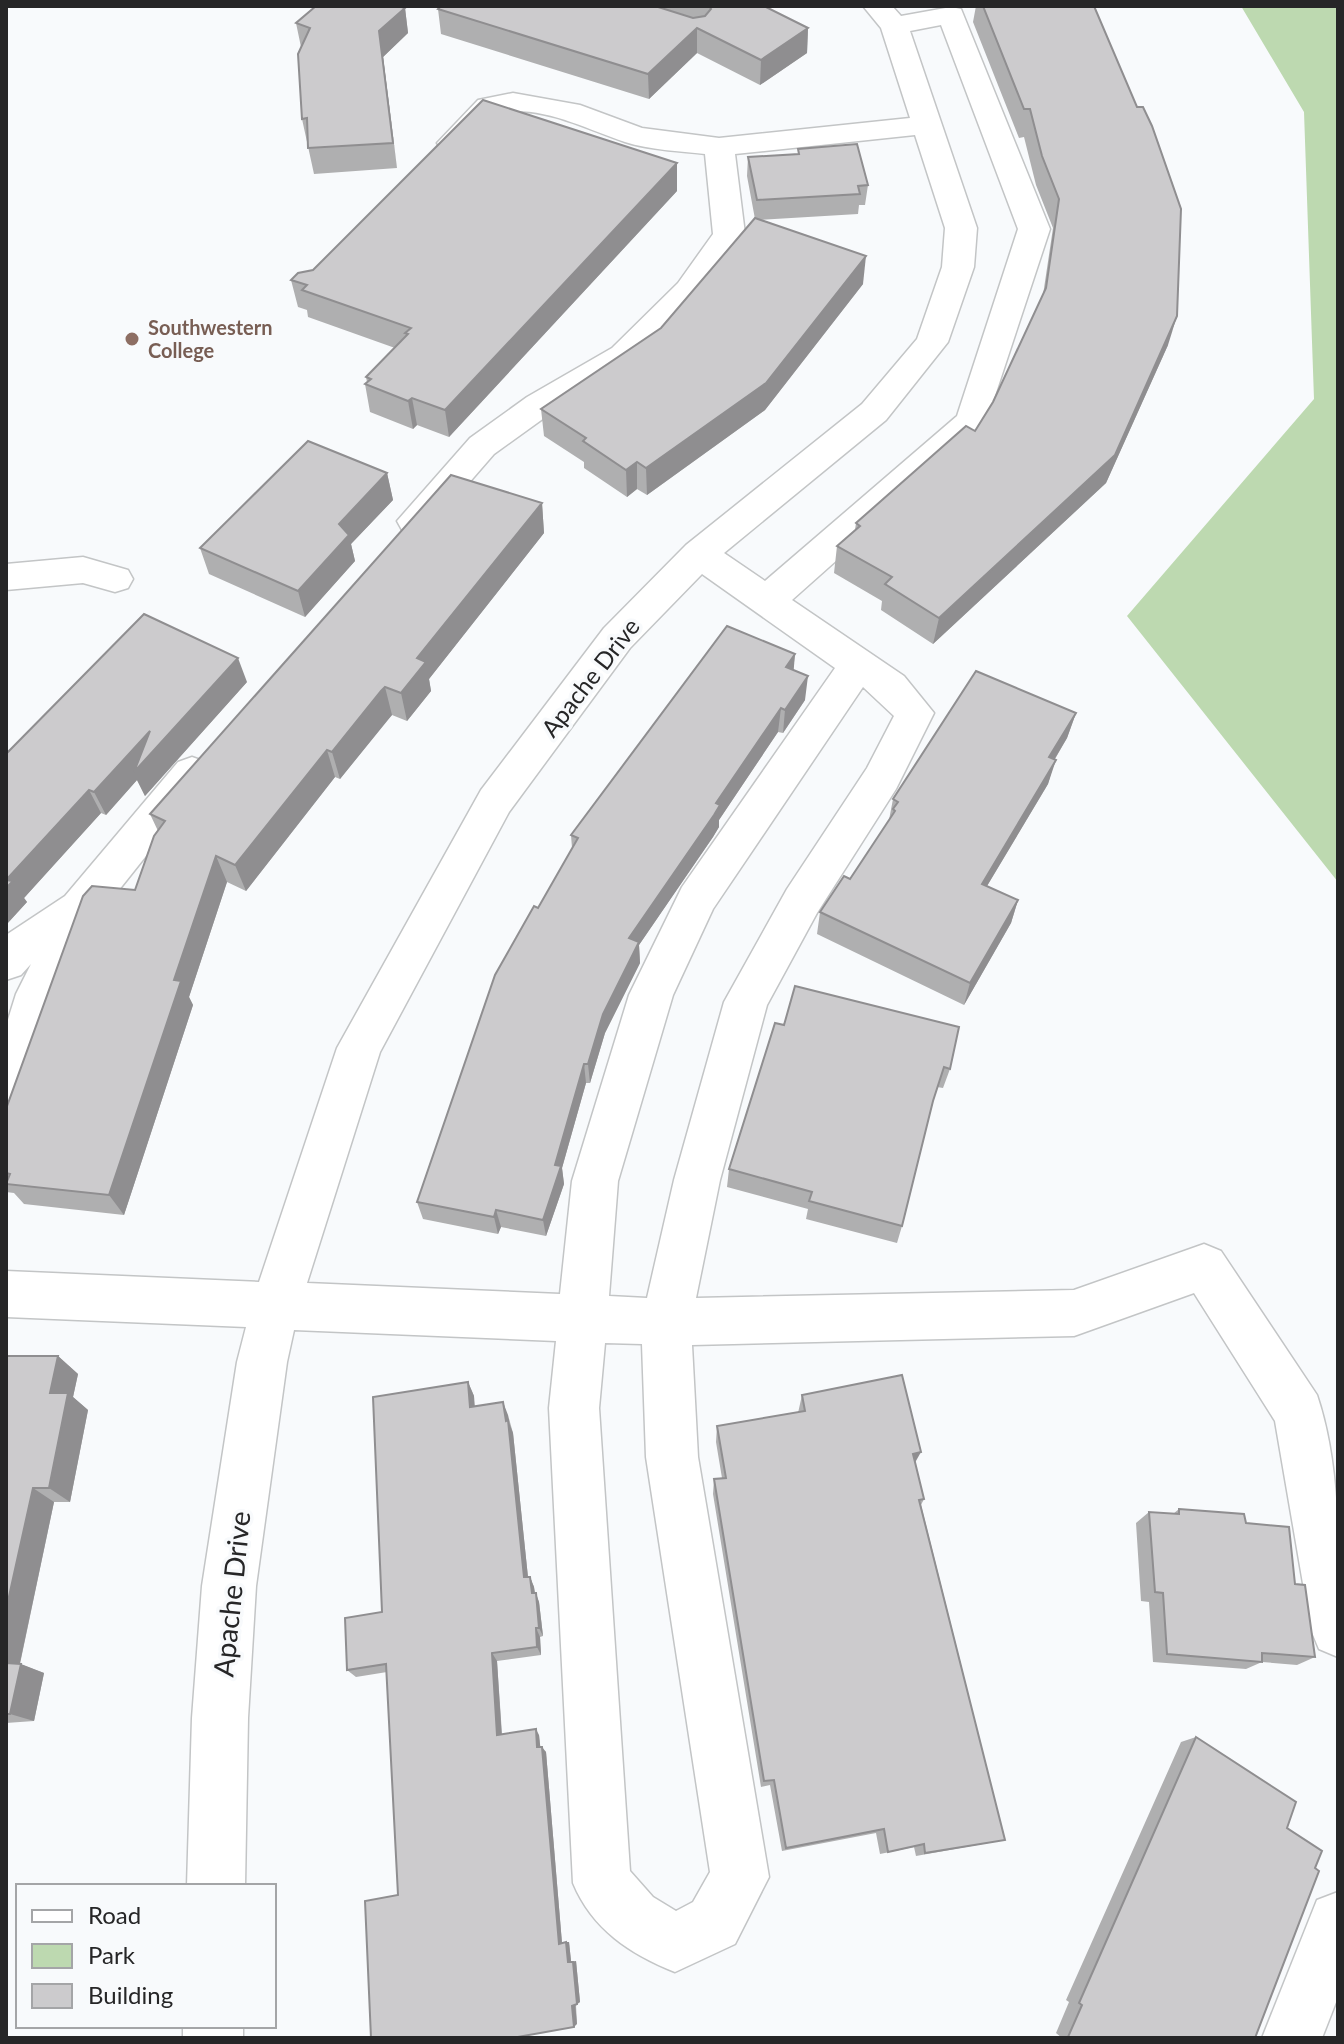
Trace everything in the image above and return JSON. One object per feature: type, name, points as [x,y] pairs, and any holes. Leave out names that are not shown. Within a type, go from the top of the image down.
[{"type":"street","points":[[767,601],[972,421],[1034,229],[964,12],[886,16]]},
{"type":"street","name":"Apache Drive","points":[[216,1884],[220,1718],[229,1586],[262,1362],[276,1305],[359,1048],[495,801],[617,638],[699,554],[874,412],[932,342],[958,267],[961,228],[886,16]]},
{"type":"street","points":[[435,160],[488,106],[513,102],[570,111],[637,136],[719,147],[927,125]]},
{"type":"street","points":[[388,552],[482,446],[539,405],[624,356],[689,290],[729,234],[719,147]]},
{"type":"street","points":[[699,554],[890,686],[915,713],[882,778],[802,901],[746,1002],[697,1180],[666,1322],[672,1457],[740,1877],[714,1923],[675,1943],[632,1918],[602,1883],[574,1408],[595,1181],[651,995],[697,899],[795,752],[858,665]]},
{"type":"street","points":[[6,577],[83,570],[115,579]]},
{"type":"street","points":[[6,1096],[38,994],[80,908],[210,753]]},
{"type":"street","points":[[6,962],[15,952],[80,908]]},
{"type":"street","points":[[6,1294],[666,1322],[1074,1313],[1204,1267],[1299,1413],[1338,1630]]},
{"type":"street","points":[[1292,2038],[1338,1921]]},
{"type":"green space","points":[[1241,6],[1338,6],[1338,882],[1127,616],[1314,399],[1304,112]]},
{"type":"building","points":[[316,6],[405,8],[379,31],[393,143],[308,148],[307,118],[302,119],[298,54],[310,28],[296,23]]},
{"type":"building","points":[[441,6],[655,6],[693,18],[705,16],[711,9],[709,6],[764,6],[808,28],[761,60],[697,28],[648,74],[438,9]]},
{"type":"building","points":[[983,6],[1094,6],[1137,107],[1143,107],[1152,126],[1181,209],[1177,316],[1115,455],[939,618],[885,584],[892,577],[837,546],[860,526],[856,523],[966,426],[975,431],[993,402],[1046,288],[1059,199],[1042,156],[1030,109],[1024,109]]},
{"type":"building","points":[[483,100],[677,163],[445,410],[412,398],[408,401],[365,384],[371,379],[366,377],[411,328],[302,290],[307,285],[291,280],[298,273],[313,270]]},
{"type":"building","points":[[857,144],[868,185],[858,186],[860,194],[757,200],[748,157],[799,154],[798,149]]},
{"type":"building","points":[[755,218],[866,256],[766,383],[646,468],[637,462],[626,470],[583,441],[586,438],[541,409],[661,328]]},
{"type":"building","points":[[308,441],[387,473],[339,524],[349,535],[298,591],[200,548]]},
{"type":"building","points":[[451,475],[542,503],[417,658],[426,662],[401,693],[385,687],[381,691],[332,752],[327,750],[235,865],[216,856],[174,980],[181,981],[109,1195],[6,1184],[10,1174],[6,1173],[6,1109],[83,896],[92,886],[135,890],[154,836],[165,821],[150,814]]},
{"type":"building","points":[[144,614],[238,658],[134,772],[150,731],[94,792],[89,790],[6,880],[6,754]]},
{"type":"building","points":[[727,626],[795,654],[786,667],[808,676],[785,710],[781,708],[716,803],[720,805],[714,815],[629,938],[639,942],[603,1014],[588,1064],[584,1064],[555,1165],[561,1166],[543,1220],[496,1210],[494,1217],[417,1202],[495,975],[578,838],[571,835]]},
{"type":"building","points":[[976,671],[1076,713],[1049,757],[1056,760],[982,884],[1018,900],[970,983],[820,912],[844,876],[850,879],[895,811],[893,809],[898,802],[893,799]]},
{"type":"building","points":[[795,986],[959,1027],[950,1069],[944,1067],[933,1101],[902,1226],[809,1201],[812,1192],[729,1169],[775,1023],[784,1025]]},
{"type":"building","points":[[6,1356],[58,1356],[50,1393],[68,1393],[49,1488],[33,1488],[6,1610]]},
{"type":"building","points":[[902,1375],[921,1452],[913,1454],[924,1499],[919,1500],[1005,1840],[925,1853],[924,1844],[888,1852],[884,1829],[786,1848],[774,1780],[764,1781],[714,1479],[726,1478],[717,1426],[805,1411],[802,1395]]},
{"type":"building","points":[[468,1382],[470,1407],[503,1402],[508,1420],[524,1577],[530,1577],[532,1593],[536,1593],[539,1628],[536,1628],[537,1647],[492,1653],[497,1735],[536,1729],[537,1747],[542,1747],[559,1944],[566,1942],[568,1962],[573,1962],[577,2004],[572,2006],[574,2027],[512,2038],[371,2038],[365,1901],[398,1895],[386,1664],[347,1670],[345,1618],[382,1612],[373,1397]]},
{"type":"building","points":[[1179,1509],[1244,1514],[1246,1523],[1289,1527],[1295,1584],[1305,1585],[1315,1657],[1262,1653],[1262,1662],[1167,1654],[1163,1593],[1155,1592],[1149,1512],[1179,1514]]},
{"type":"building","points":[[6,1663],[21,1664],[10,1714],[6,1714]]},
{"type":"building","points":[[1196,1737],[1296,1802],[1287,1828],[1322,1851],[1315,1868],[1319,1871],[1255,2038],[1070,2038],[1082,2005],[1079,2003]]},
{"type":"place","name":"Southwestern College","points":[[132,339]]}]
